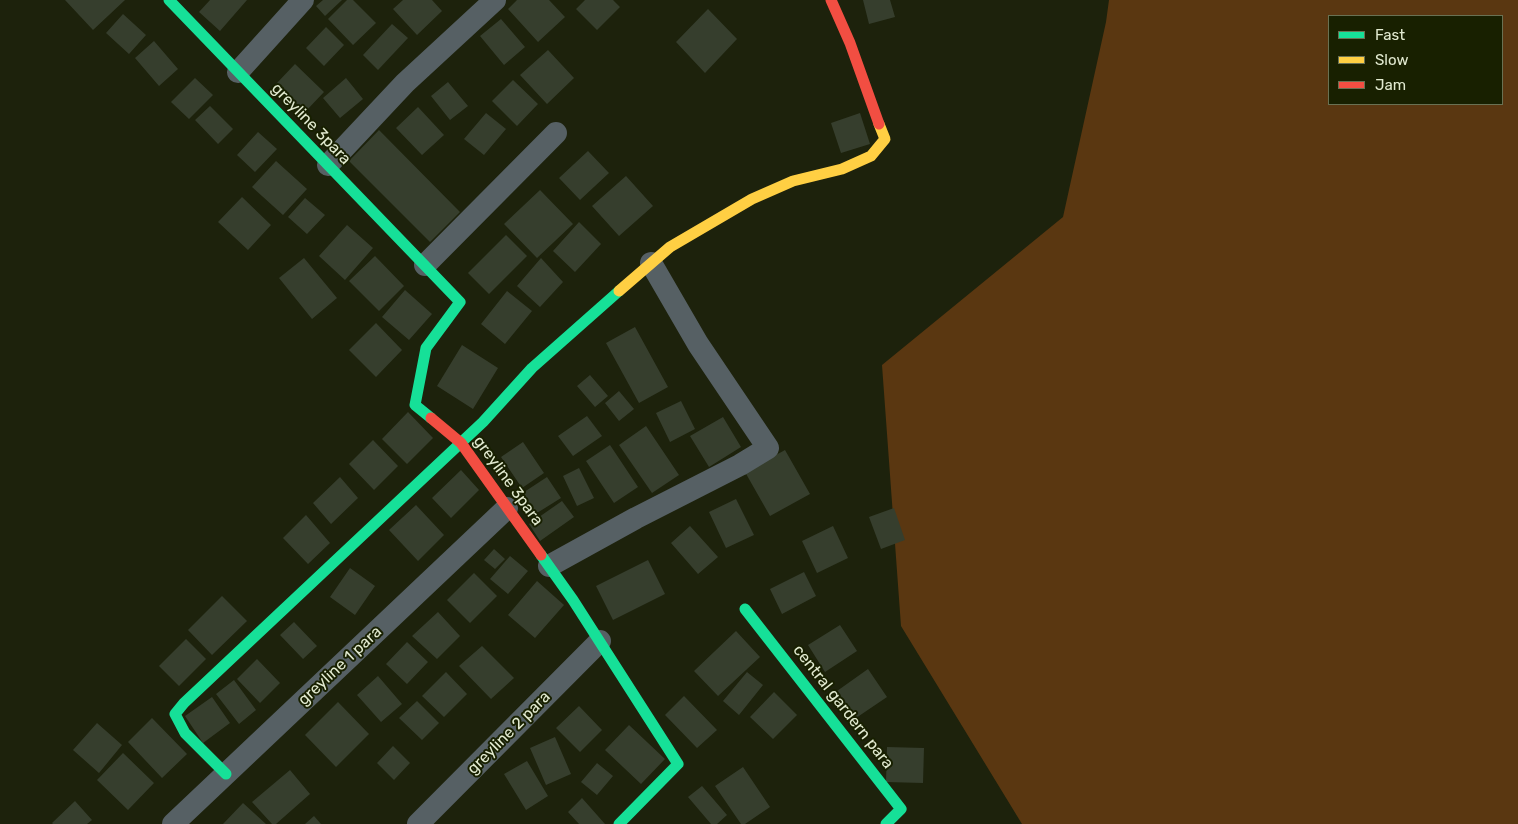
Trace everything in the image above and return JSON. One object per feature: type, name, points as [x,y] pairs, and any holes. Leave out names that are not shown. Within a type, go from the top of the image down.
[{"type":"street","name":"greyline 3para","points":[[168,0],[460,302],[426,348],[415,405],[461,444],[573,600],[678,764],[619,824]]},
{"type":"street","points":[[238,72],[303,0]]},
{"type":"street","points":[[328,165],[405,83],[495,0]]},
{"type":"street","points":[[226,774],[185,732],[175,714],[184,703],[461,444],[532,368],[670,247],[752,199],[793,181],[842,169],[871,156],[885,139],[850,43],[831,0]]},
{"type":"street","points":[[425,265],[556,134]]},
{"type":"street","points":[[549,566],[636,518],[740,466],[768,448],[698,344],[651,263]]},
{"type":"street","name":"greyline 1 para","points":[[173,824],[507,508]]},
{"type":"street","name":"central gardern para","points":[[745,609],[901,809],[886,824]]},
{"type":"street","name":"greyline 2 para","points":[[418,824],[600,642]]},
{"type":"shaded area","points":[[1109,0],[1518,0],[1518,824],[1022,824],[901,626],[882,365],[1063,217],[1106,22]]},
{"type":"building","points":[[65,0],[125,0],[93,30]]},
{"type":"building","points":[[210,0],[247,0],[220,31],[199,12]]},
{"type":"building","points":[[323,0],[342,0],[325,16],[316,6]]},
{"type":"building","points":[[347,0],[353,0],[376,23],[353,45],[328,19]]},
{"type":"building","points":[[403,0],[432,0],[442,11],[417,35],[393,9]]},
{"type":"building","points":[[517,0],[549,0],[565,17],[538,42],[508,9]]},
{"type":"building","points":[[585,0],[613,0],[620,7],[597,30],[576,9]]},
{"type":"building","points":[[863,0],[890,0],[895,17],[869,24]]},
{"type":"building","points":[[708,9],[737,39],[705,73],[676,42]]},
{"type":"building","points":[[123,14],[146,35],[129,54],[106,33]]},
{"type":"building","points":[[501,19],[525,47],[504,65],[480,36]]},
{"type":"building","points":[[392,24],[408,38],[378,70],[363,55]]},
{"type":"building","points":[[326,27],[344,45],[324,66],[306,48]]},
{"type":"building","points":[[154,41],[178,69],[159,86],[135,58]]},
{"type":"building","points":[[548,50],[574,78],[547,104],[520,75]]},
{"type":"building","points":[[295,64],[324,92],[305,112],[276,84]]},
{"type":"building","points":[[195,78],[213,95],[189,119],[171,102]]},
{"type":"building","points":[[346,78],[363,99],[340,118],[323,98]]},
{"type":"building","points":[[513,80],[538,104],[517,126],[492,101]]},
{"type":"building","points":[[448,82],[468,106],[450,120],[431,96]]},
{"type":"building","points":[[210,106],[233,129],[218,144],[195,120]]},
{"type":"building","points":[[418,107],[444,135],[422,155],[396,128]]},
{"type":"building","points":[[486,113],[506,129],[484,155],[464,139]]},
{"type":"building","points":[[860,113],[870,144],[841,153],[831,123]]},
{"type":"building","points":[[379,130],[460,212],[430,242],[349,161]]},
{"type":"building","points":[[258,132],[277,149],[255,172],[237,155]]},
{"type":"building","points":[[588,151],[609,173],[580,200],[559,178]]},
{"type":"building","points":[[276,161],[307,189],[283,215],[252,187]]},
{"type":"building","points":[[626,176],[653,206],[619,236],[592,206]]},
{"type":"building","points":[[540,190],[573,224],[537,258],[504,224]]},
{"type":"building","points":[[242,197],[271,225],[248,250],[218,222]]},
{"type":"building","points":[[305,198],[325,215],[307,234],[288,217]]},
{"type":"building","points":[[579,222],[601,244],[575,272],[553,251]]},
{"type":"building","points":[[347,225],[373,248],[345,280],[319,256]]},
{"type":"building","points":[[506,235],[527,256],[489,294],[468,273]]},
{"type":"building","points":[[375,256],[404,286],[379,311],[349,281]]},
{"type":"building","points":[[304,258],[337,298],[312,319],[279,278]]},
{"type":"building","points":[[541,258],[563,282],[540,307],[517,286]]},
{"type":"building","points":[[405,290],[432,314],[409,340],[382,317]]},
{"type":"building","points":[[507,291],[532,311],[505,344],[481,324]]},
{"type":"building","points":[[376,323],[402,350],[376,377],[349,350]]},
{"type":"building","points":[[635,327],[668,387],[639,403],[606,343]]},
{"type":"building","points":[[462,345],[498,368],[473,409],[437,386]]},
{"type":"building","points":[[590,375],[608,396],[595,407],[577,386]]},
{"type":"building","points":[[619,391],[634,409],[619,421],[605,403]]},
{"type":"building","points":[[681,401],[695,429],[670,442],[656,413]]},
{"type":"building","points":[[408,412],[433,438],[407,464],[382,439]]},
{"type":"building","points":[[587,416],[602,436],[573,456],[558,436]]},
{"type":"building","points":[[723,417],[741,447],[709,467],[690,436]]},
{"type":"building","points":[[646,426],[679,475],[652,493],[619,445]]},
{"type":"building","points":[[373,440],[398,466],[374,490],[349,464]]},
{"type":"building","points":[[523,442],[544,473],[522,488],[501,457]]},
{"type":"building","points":[[610,445],[638,487],[614,503],[586,461]]},
{"type":"building","points":[[785,450],[810,494],[770,516],[745,472]]},
{"type":"building","points":[[579,468],[594,498],[577,506],[563,476]]},
{"type":"building","points":[[461,470],[479,490],[451,518],[432,498]]},
{"type":"building","points":[[340,477],[358,498],[331,524],[313,503]]},
{"type":"building","points":[[547,477],[561,498],[529,518],[515,498]]},
{"type":"building","points":[[736,499],[754,535],[726,548],[709,512]]},
{"type":"building","points":[[562,501],[574,517],[540,541],[529,524]]},
{"type":"building","points":[[416,505],[444,535],[418,561],[389,530]]},
{"type":"building","points":[[894,508],[905,540],[881,549],[869,517]]},
{"type":"building","points":[[306,515],[330,543],[308,564],[283,538]]},
{"type":"building","points":[[690,526],[718,557],[698,574],[671,543]]},
{"type":"building","points":[[833,526],[848,558],[817,573],[802,541]]},
{"type":"building","points":[[494,549],[505,559],[495,569],[484,560]]},
{"type":"building","points":[[510,556],[528,571],[508,594],[490,579]]},
{"type":"building","points":[[648,560],[665,594],[613,620],[596,586]]},
{"type":"building","points":[[350,568],[375,586],[355,615],[330,597]]},
{"type":"building","points":[[804,572],[816,596],[782,614],[770,589]]},
{"type":"building","points":[[474,573],[497,596],[470,623],[447,600]]},
{"type":"building","points":[[537,581],[564,605],[535,638],[508,615]]},
{"type":"building","points":[[222,596],[247,621],[212,655],[188,630]]},
{"type":"building","points":[[438,612],[460,636],[437,659],[412,636]]},
{"type":"building","points":[[294,622],[317,646],[303,659],[280,635]]},
{"type":"building","points":[[840,625],[857,651],[825,672],[808,645]]},
{"type":"building","points":[[736,631],[760,657],[718,696],[694,671]]},
{"type":"building","points":[[186,639],[206,659],[179,686],[159,666]]},
{"type":"building","points":[[407,642],[428,662],[407,684],[386,664]]},
{"type":"building","points":[[482,646],[514,678],[491,699],[459,666]]},
{"type":"building","points":[[257,659],[280,683],[260,703],[237,679]]},
{"type":"building","points":[[868,669],[887,697],[856,718],[837,691]]},
{"type":"building","points":[[446,672],[467,694],[444,717],[422,696]]},
{"type":"building","points":[[747,672],[763,685],[739,715],[723,701]]},
{"type":"building","points":[[378,676],[402,704],[381,722],[357,695]]},
{"type":"building","points":[[234,680],[256,710],[239,724],[216,694]]},
{"type":"building","points":[[774,692],[797,715],[773,739],[750,717]]},
{"type":"building","points":[[684,696],[717,730],[697,748],[665,715]]},
{"type":"building","points":[[212,697],[230,723],[203,743],[185,716]]},
{"type":"building","points":[[417,701],[439,723],[422,740],[399,718]]},
{"type":"building","points":[[338,702],[369,734],[336,767],[305,735]]},
{"type":"building","points":[[579,706],[602,730],[580,752],[556,728]]},
{"type":"building","points":[[152,718],[187,754],[162,778],[128,742]]},
{"type":"building","points":[[97,723],[122,745],[99,773],[73,750]]},
{"type":"building","points":[[629,725],[665,759],[641,784],[605,750]]},
{"type":"building","points":[[555,737],[571,774],[546,785],[530,748]]},
{"type":"building","points":[[393,746],[410,763],[394,780],[377,763]]},
{"type":"building","points":[[887,747],[924,748],[923,783],[886,782]]},
{"type":"building","points":[[123,753],[154,783],[128,810],[97,780]]},
{"type":"building","points":[[527,761],[548,796],[526,810],[504,774]]},
{"type":"building","points":[[597,763],[613,776],[597,795],[581,782]]},
{"type":"building","points":[[743,767],[770,807],[745,824],[741,824],[715,786]]},
{"type":"building","points":[[290,770],[310,794],[276,824],[272,824],[252,802]]},
{"type":"building","points":[[702,786],[727,815],[717,824],[711,824],[688,797]]},
{"type":"building","points":[[582,798],[605,824],[579,824],[568,812]]},
{"type":"building","points":[[75,801],[92,820],[87,824],[52,823]]},
{"type":"building","points":[[243,803],[266,824],[223,824]]},
{"type":"building","points":[[314,816],[321,824],[305,824]]},
{"type":"traffic: fast","points":[[169,0],[460,302],[426,348],[415,405],[431,418]]},
{"type":"traffic: fast","points":[[226,774],[185,733],[175,714],[184,703],[483,422],[532,368],[619,291]]},
{"type":"traffic: fast","points":[[541,555],[573,600],[678,764],[619,824]]},
{"type":"traffic: fast","points":[[745,609],[901,809],[886,824]]},
{"type":"traffic: slow","points":[[619,291],[670,247],[752,199],[793,181],[842,169],[871,156],[885,139],[879,124]]},
{"type":"traffic: jam","points":[[831,0],[850,43],[879,124]]},
{"type":"traffic: jam","points":[[431,418],[461,443],[541,555]]}]
